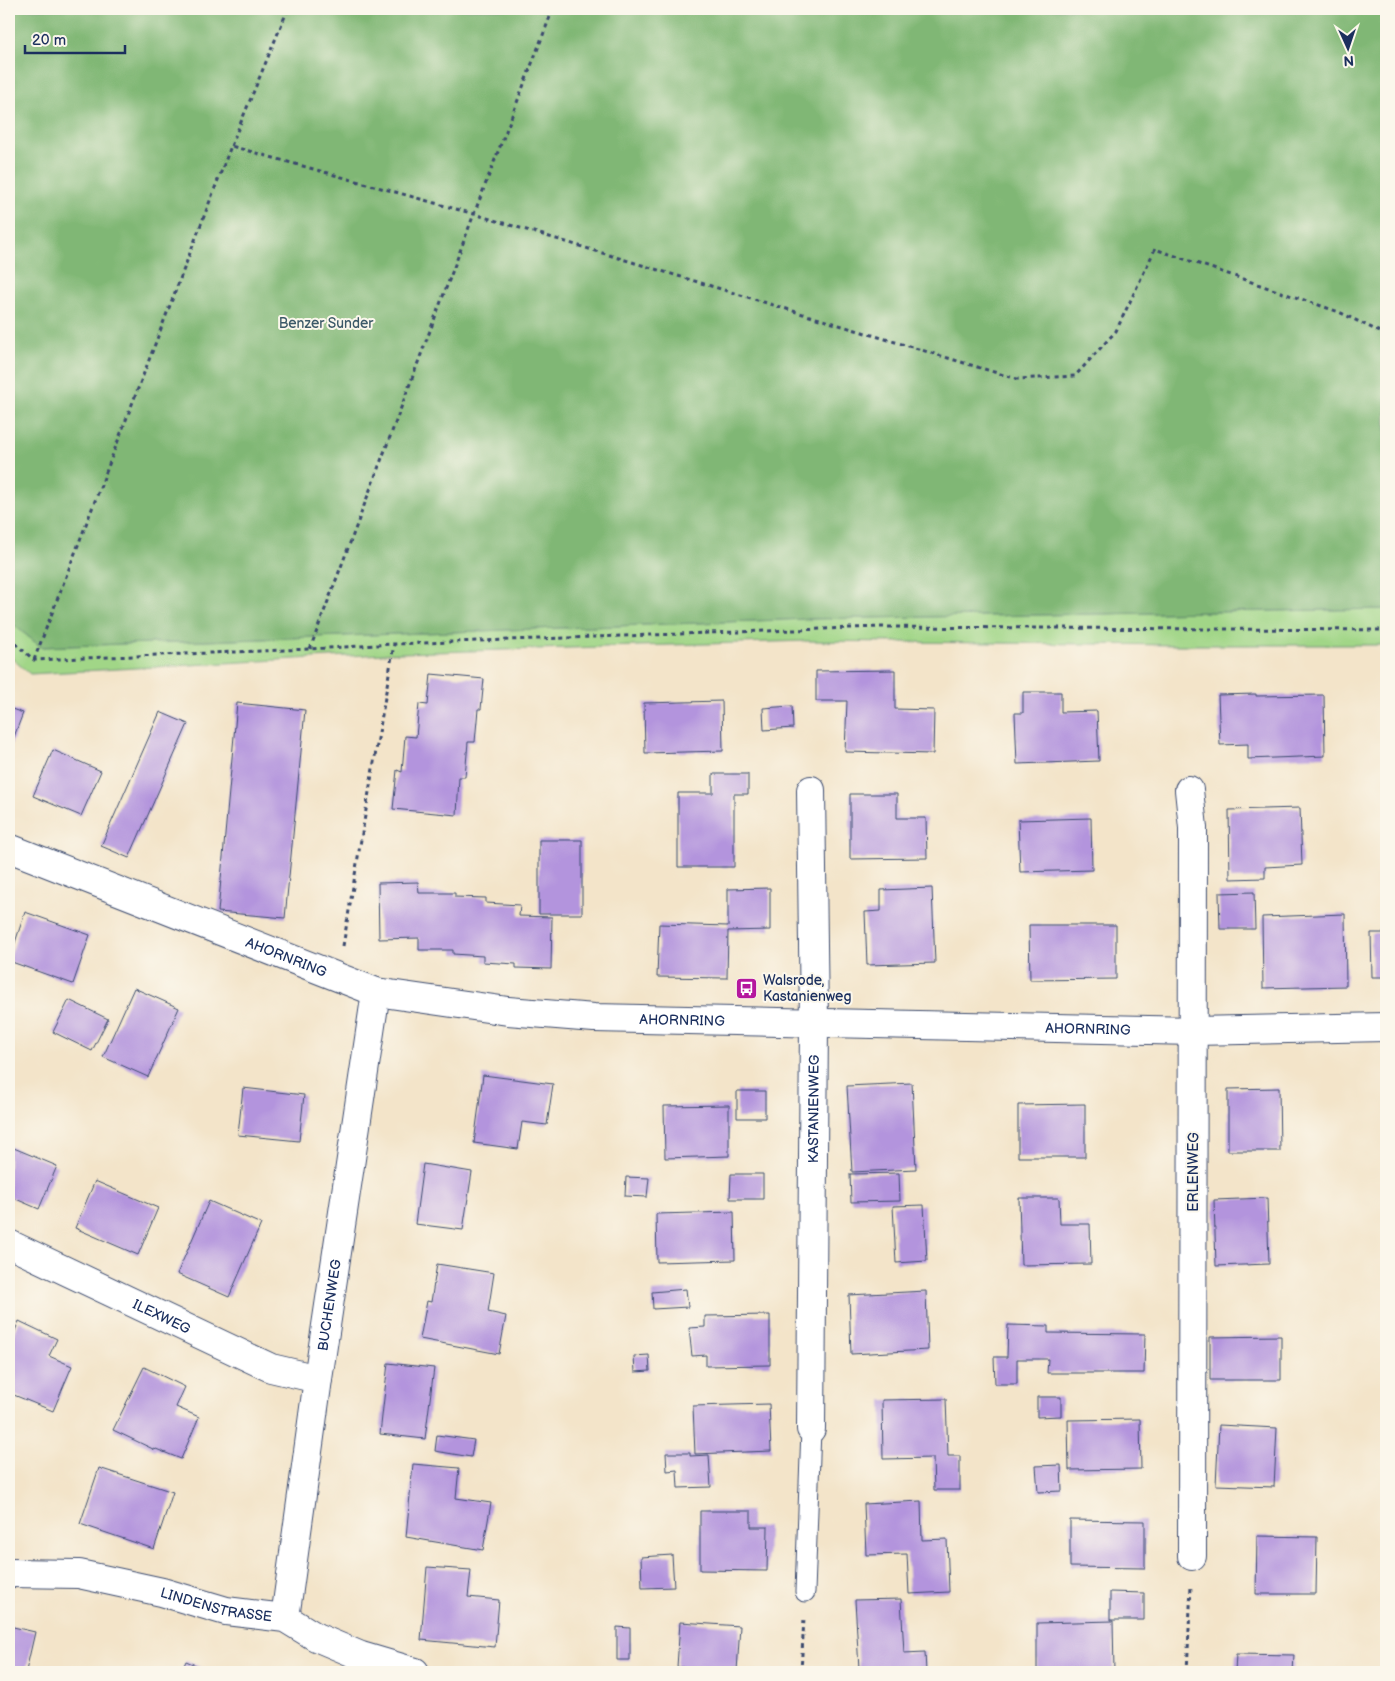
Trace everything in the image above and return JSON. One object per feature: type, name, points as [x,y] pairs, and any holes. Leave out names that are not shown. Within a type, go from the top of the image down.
[{"type":"street","name":"KASTANIENWEG","points":[[811,1429],[814,1022],[812,790]]},
{"type":"street","name":"ERLENWEG","points":[[1189,790],[1193,828],[1194,1031],[1192,1556]]},
{"type":"street","name":"AHORNRING","points":[[9,848],[376,992],[508,1010],[594,1018],[1194,1031],[1386,1027]]},
{"type":"street","name":"BUCHENWEG","points":[[285,1618],[318,1379],[376,992]]},
{"type":"street","name":"ILEXWEG","points":[[9,1244],[270,1368],[318,1379]]},
{"type":"street","name":"LINDENSTRASSE","points":[[9,1573],[78,1574],[162,1592],[226,1611],[285,1618],[316,1637],[361,1656],[415,1672]]},
{"type":"lane","points":[[805,1592],[811,1429]]},
{"type":"path","points":[[34,660],[231,146],[288,9]]},
{"type":"path","points":[[310,649],[553,9]]},
{"type":"path","points":[[231,146],[474,214],[1017,379],[1075,376],[1116,330],[1155,249],[1339,312],[1386,335]]},
{"type":"path","points":[[9,638],[34,660],[394,644],[880,627],[1386,630]]},
{"type":"path","points":[[338,978],[394,644]]},
{"type":"path","points":[[1187,1672],[1192,1556]]},
{"type":"path","points":[[801,1672],[805,1592]]},
{"type":"green space","name":"Benzer Sunder","points":[[9,9],[1386,9],[1386,609],[807,619],[41,647],[9,621]]},
{"type":"green space","points":[[1386,609],[1386,645],[807,641],[401,653],[30,674],[9,656],[9,621],[41,647],[807,619]]},
{"type":"building","points":[[895,670],[895,709],[934,710],[933,754],[845,752],[847,701],[816,701],[816,671]]},
{"type":"building","points":[[431,674],[484,679],[481,709],[478,709],[475,742],[468,742],[465,777],[459,777],[457,815],[393,809],[397,770],[402,772],[405,736],[416,737],[419,704],[428,705]]},
{"type":"building","points":[[1023,692],[1061,692],[1061,712],[1097,711],[1099,761],[1017,764],[1015,713],[1023,713]]},
{"type":"building","points":[[1256,694],[1256,696],[1324,695],[1325,756],[1248,759],[1248,744],[1220,745],[1218,695]]},
{"type":"building","points":[[722,701],[723,751],[645,753],[644,703]]},
{"type":"building","points":[[237,703],[305,710],[285,918],[218,912]]},
{"type":"building","points":[[792,706],[793,728],[764,730],[763,708]]},
{"type":"building","points":[[9,708],[23,713],[9,750]]},
{"type":"building","points":[[160,712],[188,724],[129,858],[101,846]]},
{"type":"building","points":[[53,750],[101,771],[81,816],[33,796]]},
{"type":"building","points":[[713,774],[748,774],[748,794],[734,794],[734,867],[678,867],[678,793],[713,793]]},
{"type":"building","points":[[850,794],[897,794],[897,818],[926,818],[927,858],[850,859]]},
{"type":"building","points":[[1300,808],[1302,865],[1265,867],[1265,878],[1230,879],[1229,810]]},
{"type":"building","points":[[1091,818],[1092,870],[1020,872],[1018,820]]},
{"type":"building","points":[[539,840],[582,840],[582,914],[539,914]]},
{"type":"building","points":[[418,882],[419,893],[455,893],[455,897],[486,898],[486,903],[520,905],[519,916],[552,917],[551,969],[516,968],[516,964],[483,962],[483,956],[453,954],[453,950],[419,950],[419,938],[379,939],[378,883]]},
{"type":"building","points":[[770,888],[770,930],[728,931],[727,978],[657,977],[659,924],[728,926],[728,889]]},
{"type":"building","points":[[932,888],[935,963],[867,965],[865,912],[881,911],[881,890]]},
{"type":"building","points":[[1254,892],[1255,929],[1220,929],[1219,893]]},
{"type":"building","points":[[25,912],[90,935],[73,984],[9,961]]},
{"type":"building","points":[[1345,914],[1346,986],[1263,988],[1262,917]]},
{"type":"building","points":[[1029,925],[1116,925],[1116,979],[1030,980]]},
{"type":"building","points":[[1371,933],[1386,933],[1386,977],[1372,977]]},
{"type":"building","points":[[134,988],[179,1008],[148,1077],[103,1057]]},
{"type":"building","points":[[69,1000],[108,1019],[92,1051],[53,1032]]},
{"type":"building","points":[[483,1075],[553,1084],[547,1125],[522,1122],[518,1149],[474,1143]]},
{"type":"building","points":[[912,1083],[916,1169],[852,1172],[847,1086]]},
{"type":"building","points":[[243,1088],[304,1095],[299,1141],[238,1135]]},
{"type":"building","points":[[1279,1088],[1280,1151],[1228,1151],[1228,1089]]},
{"type":"building","points":[[737,1091],[765,1091],[765,1118],[737,1118]]},
{"type":"building","points":[[1085,1104],[1085,1157],[1018,1157],[1018,1105]]},
{"type":"building","points":[[729,1105],[729,1156],[665,1158],[664,1106]]},
{"type":"building","points":[[9,1146],[57,1166],[39,1209],[9,1196]]},
{"type":"building","points":[[423,1164],[472,1172],[463,1230],[415,1224]]},
{"type":"building","points":[[899,1173],[900,1201],[851,1202],[850,1174]]},
{"type":"building","points":[[731,1174],[763,1174],[763,1199],[730,1199]]},
{"type":"building","points":[[626,1177],[649,1178],[647,1197],[625,1196]]},
{"type":"building","points":[[95,1181],[158,1208],[138,1255],[75,1228]]},
{"type":"building","points":[[1019,1198],[1059,1198],[1060,1224],[1090,1224],[1091,1264],[1021,1265]]},
{"type":"building","points":[[1267,1198],[1269,1264],[1216,1266],[1214,1200]]},
{"type":"building","points":[[209,1201],[261,1224],[229,1297],[177,1274]]},
{"type":"building","points":[[924,1205],[927,1261],[896,1263],[893,1206]]},
{"type":"building","points":[[734,1212],[735,1260],[657,1262],[656,1214]]},
{"type":"building","points":[[437,1264],[494,1273],[488,1312],[506,1316],[499,1354],[420,1339],[427,1301],[431,1302]]},
{"type":"building","points":[[686,1289],[688,1307],[653,1309],[652,1292]]},
{"type":"building","points":[[926,1291],[928,1350],[851,1354],[849,1295]]},
{"type":"building","points":[[770,1315],[770,1365],[706,1366],[706,1355],[692,1356],[689,1328],[705,1327],[705,1316]]},
{"type":"building","points":[[19,1321],[57,1339],[49,1356],[72,1366],[53,1411],[9,1393],[9,1345]]},
{"type":"building","points":[[1008,1325],[1048,1326],[1048,1333],[1145,1334],[1144,1373],[1047,1373],[1048,1359],[1017,1359],[1017,1384],[995,1384],[994,1357],[1007,1357]]},
{"type":"building","points":[[1281,1336],[1281,1380],[1210,1380],[1210,1337]]},
{"type":"building","points":[[649,1355],[650,1371],[635,1372],[634,1356]]},
{"type":"building","points":[[388,1363],[434,1368],[425,1439],[380,1434]]},
{"type":"building","points":[[144,1367],[185,1387],[176,1407],[199,1417],[181,1459],[155,1450],[113,1430]]},
{"type":"building","points":[[1037,1397],[1061,1397],[1061,1416],[1037,1417]]},
{"type":"building","points":[[946,1399],[948,1456],[960,1456],[960,1490],[934,1490],[933,1458],[883,1459],[882,1400]]},
{"type":"building","points":[[769,1404],[771,1451],[695,1454],[693,1406]]},
{"type":"building","points":[[1140,1419],[1141,1469],[1069,1470],[1068,1420]]},
{"type":"building","points":[[1219,1425],[1277,1428],[1274,1487],[1216,1485]]},
{"type":"building","points":[[437,1435],[474,1440],[471,1457],[435,1451]]},
{"type":"building","points":[[666,1453],[690,1453],[690,1456],[709,1455],[711,1487],[678,1488],[677,1470],[667,1471]]},
{"type":"building","points":[[413,1464],[459,1468],[456,1498],[491,1503],[483,1550],[406,1537]]},
{"type":"building","points":[[1061,1465],[1062,1491],[1038,1492],[1036,1466]]},
{"type":"building","points":[[99,1468],[173,1492],[154,1549],[80,1524]]},
{"type":"building","points":[[921,1501],[922,1540],[947,1539],[949,1592],[909,1594],[907,1554],[866,1555],[864,1504]]},
{"type":"building","points":[[700,1511],[751,1511],[751,1527],[768,1527],[767,1571],[700,1570]]},
{"type":"building","points":[[1070,1520],[1145,1521],[1145,1568],[1070,1567]]},
{"type":"building","points":[[1257,1536],[1317,1537],[1316,1594],[1256,1594]]},
{"type":"building","points":[[672,1555],[674,1587],[642,1588],[641,1557]]},
{"type":"building","points":[[427,1567],[471,1570],[468,1597],[499,1600],[495,1647],[421,1640]]},
{"type":"building","points":[[1110,1592],[1144,1593],[1144,1620],[1110,1620]]},
{"type":"building","points":[[901,1599],[904,1653],[925,1652],[926,1672],[886,1672],[886,1668],[859,1669],[855,1600]]},
{"type":"building","points":[[1113,1621],[1114,1672],[1037,1672],[1037,1623]]},
{"type":"building","points":[[680,1622],[740,1626],[737,1671],[677,1667]]},
{"type":"building","points":[[9,1626],[35,1632],[26,1671],[30,1672],[9,1672]]},
{"type":"building","points":[[617,1627],[630,1628],[630,1660],[617,1660]]},
{"type":"building","points":[[1236,1654],[1294,1655],[1293,1672],[1235,1672]]},
{"type":"building","points":[[186,1661],[212,1672],[181,1672]]},
{"type":"place","name":"Walsrode, Kastanienweg","points":[[747,988]]}]
